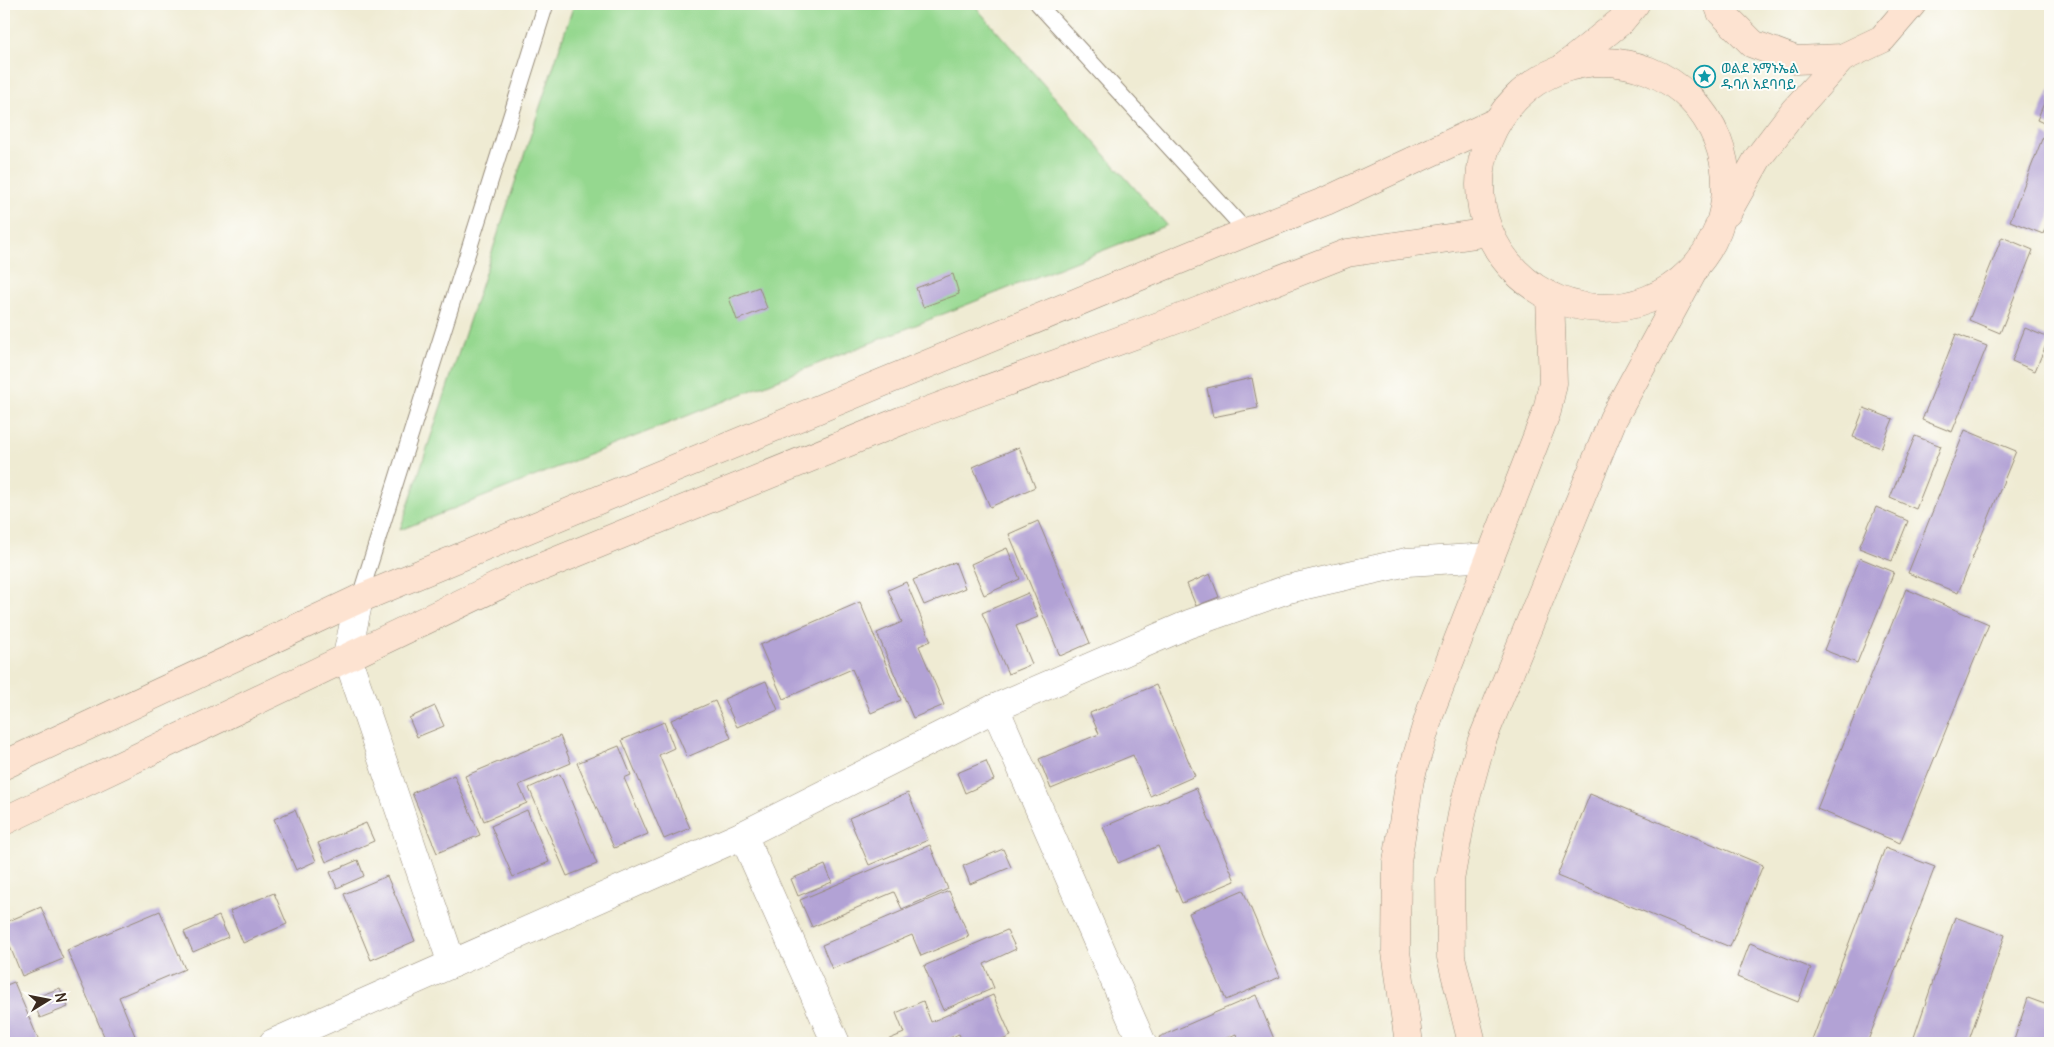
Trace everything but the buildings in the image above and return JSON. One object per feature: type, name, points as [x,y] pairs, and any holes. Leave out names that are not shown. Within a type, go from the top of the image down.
[{"type":"main road","points":[[1635,4],[1620,22],[1564,66],[1525,88],[1496,122],[1481,165],[1483,214],[1489,232],[1504,258],[1550,296],[1576,306],[1619,308],[1661,295],[1695,268]]},
{"type":"main road","points":[[1718,4],[1721,12],[1753,44],[1796,60],[1842,58]]},
{"type":"main road","points":[[1472,1043],[1451,957],[1450,880],[1463,809],[1481,743],[1613,419],[1695,268],[1758,158],[1794,111],[1842,58],[1882,39],[1912,4]]},
{"type":"main road","points":[[1564,66],[1609,60],[1653,70],[1690,96],[1716,132],[1727,176],[1721,225]]},
{"type":"main road","points":[[4,765],[359,599],[1326,201],[1496,122]]},
{"type":"main road","points":[[4,821],[512,579],[903,420],[1178,319],[1347,254],[1489,232]]},
{"type":"main road","points":[[1410,1043],[1396,952],[1397,862],[1410,779],[1432,707],[1547,411],[1553,383],[1550,296]]},
{"type":"street","points":[[273,1043],[743,835],[995,708],[1190,624],[1288,589],[1407,562],[1490,557]]},
{"type":"street","points":[[359,599],[347,656],[452,964]]},
{"type":"street","points":[[995,708],[1142,1043]]},
{"type":"street","points":[[743,835],[836,1043]]},
{"type":"lane","points":[[359,599],[546,4]]},
{"type":"lane","points":[[1038,4],[1247,232]]},
{"type":"green space","points":[[574,4],[973,4],[1167,225],[400,530]]},
{"type":"place","name":"ወልደ አማኑኤል ዱባለ አደባባይ","points":[[1705,76]]}]
